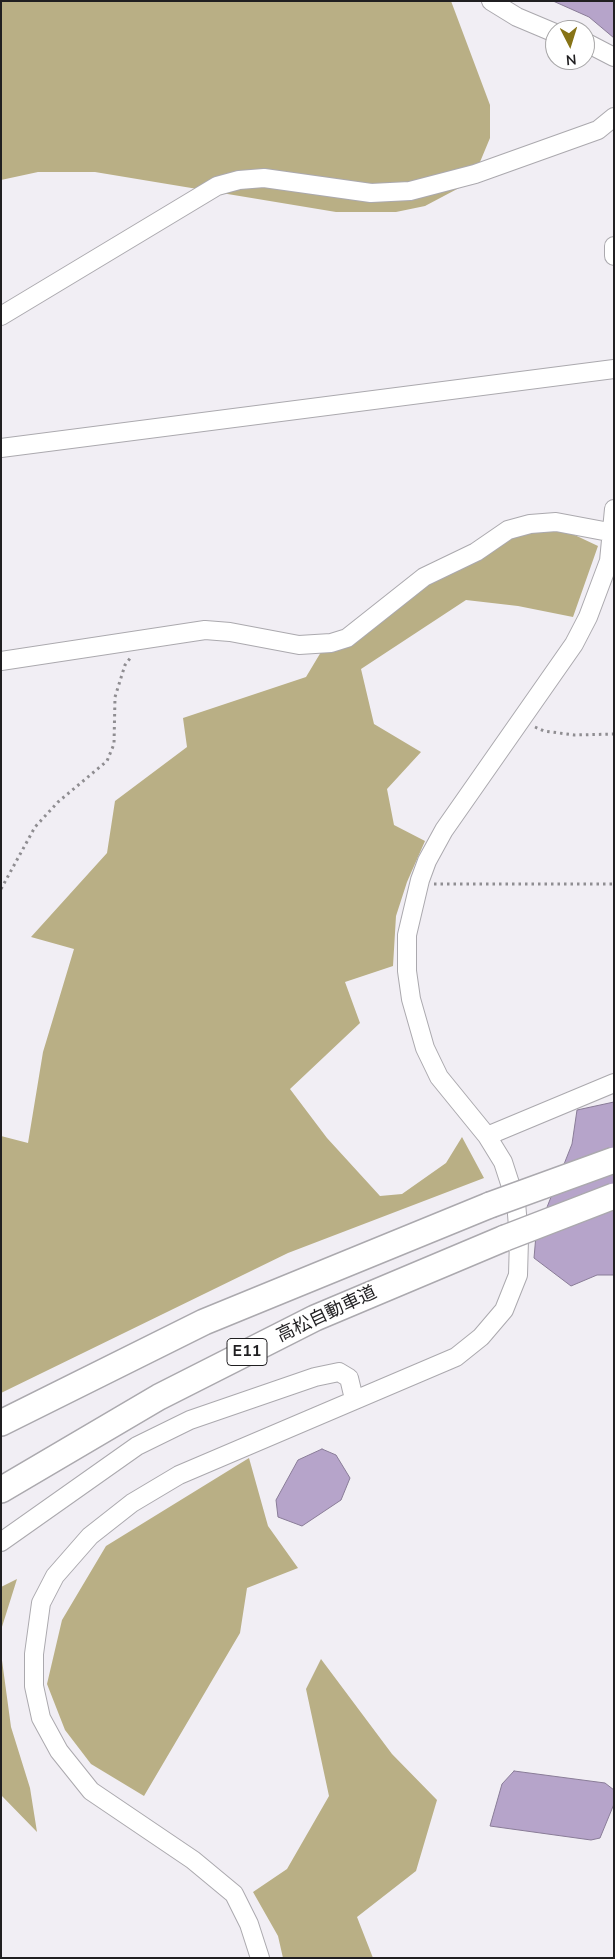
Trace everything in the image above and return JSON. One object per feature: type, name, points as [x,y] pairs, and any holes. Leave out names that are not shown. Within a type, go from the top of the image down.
[{"type":"highway","name":"E11","points":[[1,1423],[204,1322],[490,1205],[614,1160]]},
{"type":"highway","name":"高松自動車道","points":[[1,1490],[159,1397],[314,1318],[505,1238],[614,1196]]},
{"type":"street","points":[[491,1],[517,17],[545,28]]},
{"type":"street","points":[[595,47],[614,56]]},
{"type":"street","points":[[1,316],[217,186],[240,180],[264,178],[371,193],[410,191],[475,174],[598,130],[614,116]]},
{"type":"street","points":[[614,246],[614,256]]},
{"type":"street","points":[[1,448],[614,369]]},
{"type":"street","points":[[260,1958],[249,1924],[234,1894],[193,1860],[91,1791],[59,1751],[41,1718],[34,1686],[34,1654],[41,1603],[56,1576],[90,1536],[132,1504],[179,1475],[456,1357],[481,1338],[504,1310],[518,1275],[519,1239],[516,1202],[503,1162],[487,1136],[439,1077],[425,1048],[415,1020],[407,971],[407,935],[420,880],[427,861],[444,830],[574,644],[588,618],[609,561],[614,509]]},
{"type":"street","points":[[1,661],[205,630],[230,632],[299,646],[331,643],[347,638],[424,577],[476,552],[508,530],[530,524],[556,522],[613,533]]},
{"type":"street","points":[[487,1136],[614,1083]]},
{"type":"street","points":[[1,1542],[137,1446],[190,1420],[315,1376],[339,1372],[349,1378],[354,1399]]},
{"type":"path","points":[[1,889],[34,827],[58,802],[107,761],[114,744],[116,697],[125,666],[144,638]]},
{"type":"path","points":[[521,720],[544,731],[574,735],[614,734]]},
{"type":"path","points":[[420,880],[437,885],[614,884]]},
{"type":"shaded area","points":[[1,1],[451,1],[490,105],[490,138],[480,162],[459,188],[425,206],[396,212],[336,212],[95,172],[38,172],[1,180]]},
{"type":"shaded area","points":[[553,1],[614,1],[614,38],[595,20]]},
{"type":"shaded area","points":[[564,530],[598,546],[573,617],[518,606],[466,600],[361,669],[374,724],[421,752],[387,789],[394,825],[425,841],[407,882],[396,916],[393,966],[345,982],[360,1023],[290,1089],[327,1138],[380,1196],[402,1194],[446,1163],[462,1137],[484,1178],[288,1253],[1,1393],[1,1136],[28,1143],[43,1052],[74,949],[31,937],[107,853],[115,801],[187,747],[183,718],[306,677],[321,652],[426,584],[513,533]]},
{"type":"shaded area","points":[[614,1102],[614,1275],[597,1275],[571,1286],[534,1258],[536,1235],[572,1144],[577,1110]]},
{"type":"shaded area","points":[[322,1449],[336,1455],[350,1478],[341,1500],[302,1526],[278,1517],[276,1500],[298,1460]]},
{"type":"shaded area","points":[[249,1458],[268,1526],[298,1568],[247,1588],[240,1633],[144,1796],[91,1764],[65,1730],[47,1684],[62,1620],[106,1546]]},
{"type":"shaded area","points":[[17,1579],[1,1630],[1,1587]]},
{"type":"shaded area","points":[[1,1653],[11,1727],[30,1788],[37,1832],[1,1795]]},
{"type":"shaded area","points":[[321,1659],[392,1754],[437,1800],[416,1871],[357,1917],[373,1958],[283,1958],[278,1936],[253,1892],[287,1869],[329,1796],[306,1689]]},
{"type":"shaded area","points":[[514,1771],[605,1783],[614,1790],[614,1804],[600,1838],[591,1840],[490,1826],[502,1784]]}]
